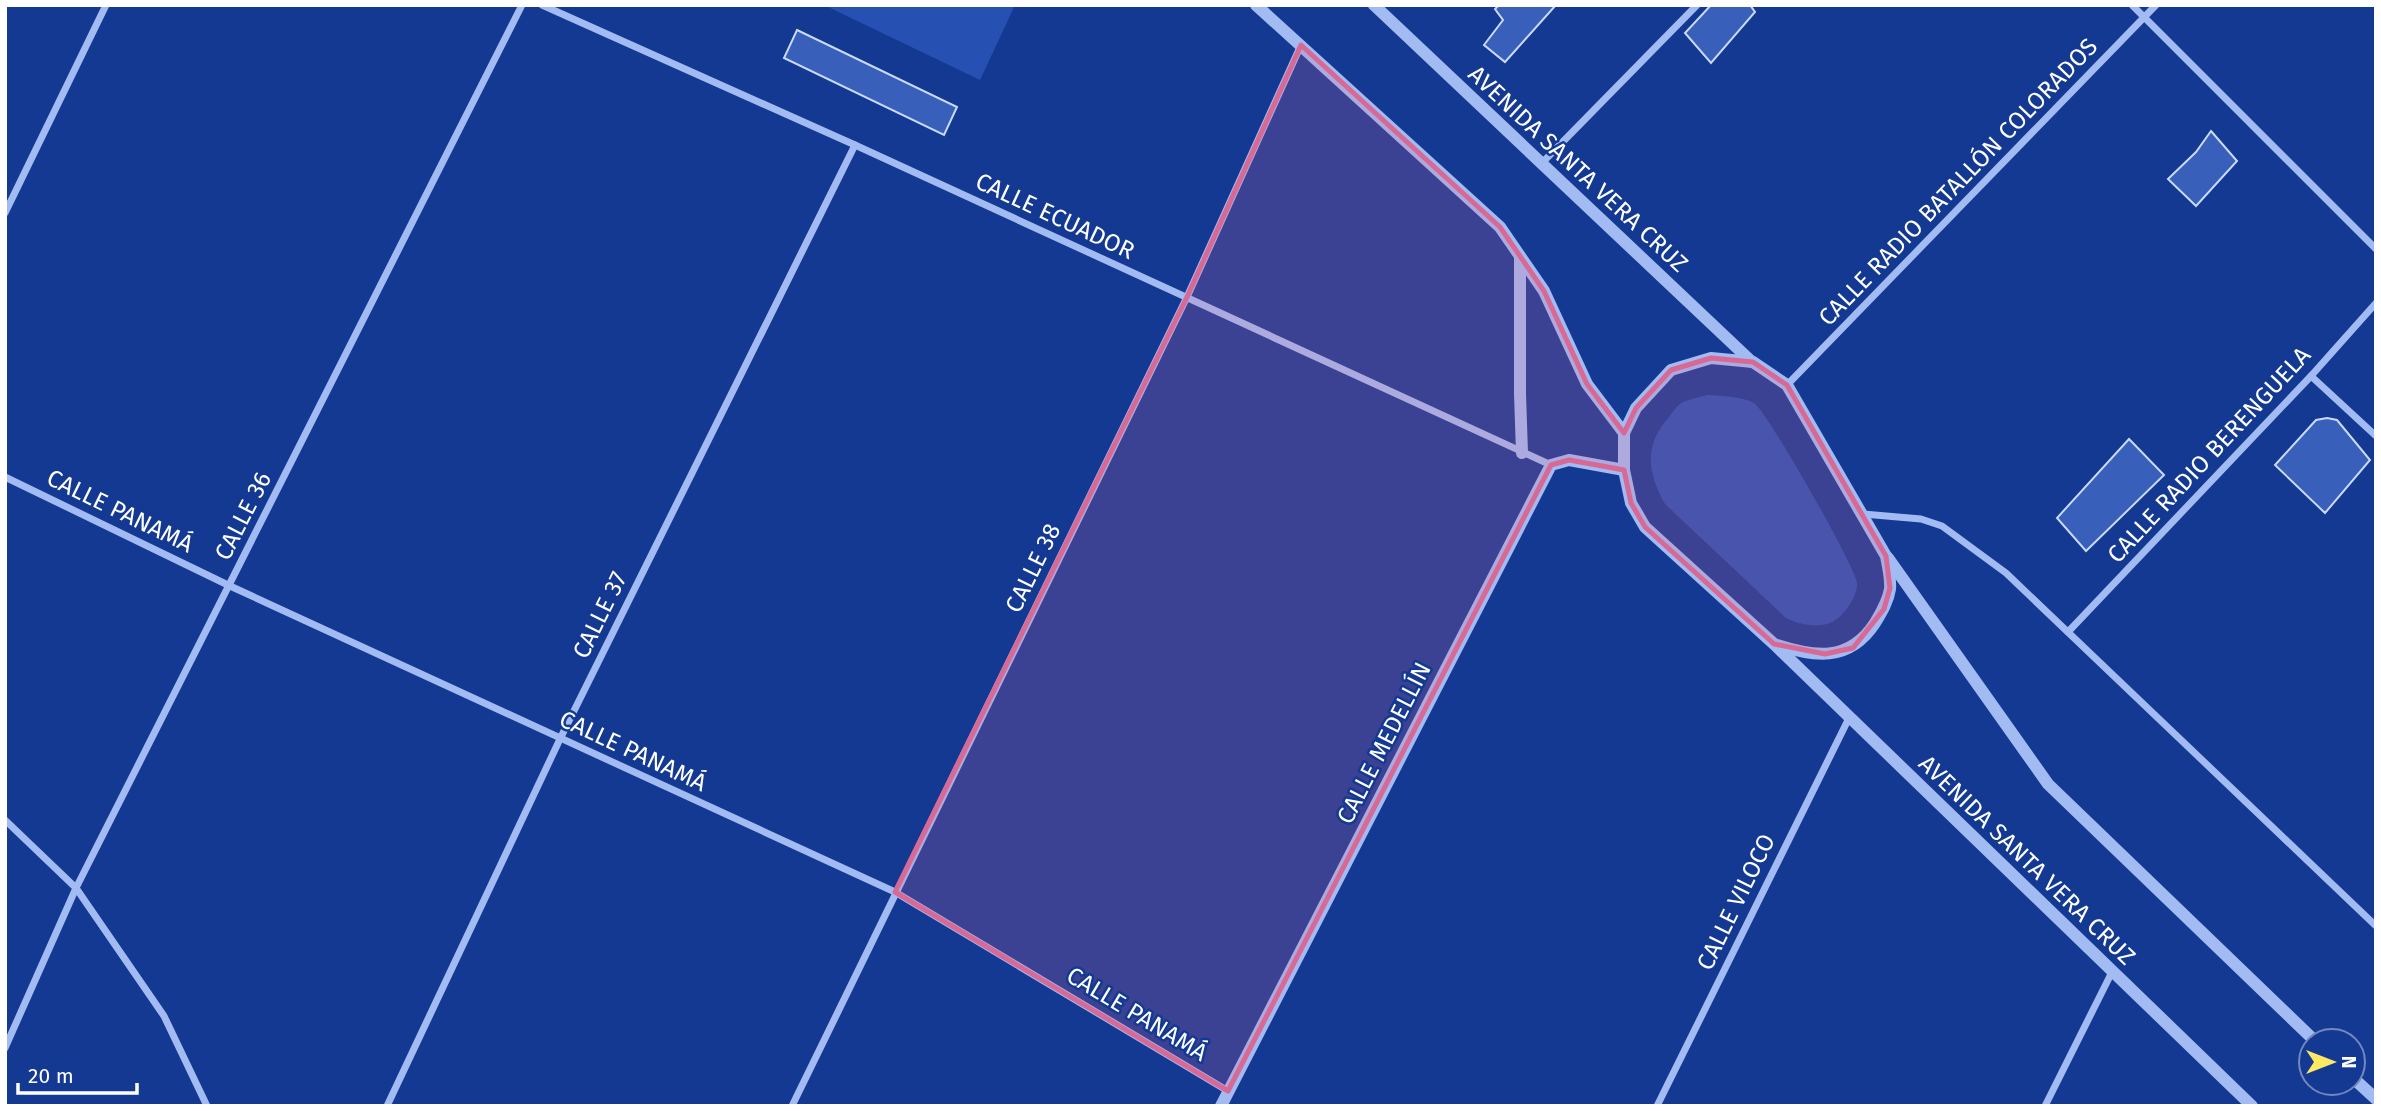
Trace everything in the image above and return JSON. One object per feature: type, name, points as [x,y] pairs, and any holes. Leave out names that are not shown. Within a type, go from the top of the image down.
[{"type":"street","points":[[5,213],[106,5]]},
{"type":"street","name":"CALLE 36","points":[[5,1048],[76,888],[522,5]]},
{"type":"street","name":"CALLE ECUADOR","points":[[542,5],[855,145],[1550,465]]},
{"type":"street","points":[[1256,5],[1500,227],[1544,291],[1587,384],[1624,433],[1636,408],[1671,370],[1711,358],[1753,362]]},
{"type":"street","name":"AVENIDA SANTA VERA CRUZ","points":[[1374,5],[1753,362],[1787,385]]},
{"type":"street","points":[[1541,164],[1696,5]]},
{"type":"street","points":[[2132,5],[2376,249]]},
{"type":"street","name":"CALLE RADIO BATALLÓN COLORADOS","points":[[1787,385],[2156,5]]},
{"type":"street","name":"CALLE 38","points":[[792,1106],[1187,298],[1301,45]]},
{"type":"street","name":"CALLE 37","points":[[387,1106],[561,739],[855,145]]},
{"type":"street","points":[[1520,256],[1522,453]]},
{"type":"street","name":"CALLE RADIO BERENGUELA","points":[[2068,632],[2311,376],[2376,303]]},
{"type":"street","points":[[2311,376],[2376,436]]},
{"type":"street","points":[[1787,385],[1886,556],[2048,784],[2300,1027]]},
{"type":"street","name":"AVENIDA SANTA VERA CRUZ","points":[[1624,433],[1624,470],[1631,503],[1645,527],[1850,716],[2252,1106]]},
{"type":"street","points":[[1550,465],[1569,460],[1624,470]]},
{"type":"street","name":"CALLE MEDELLÍN","points":[[1221,1106],[1550,465]]},
{"type":"street","name":"CALLE PANAMÁ","points":[[5,477],[230,586],[895,892],[1228,1091]]},
{"type":"street","points":[[1861,514],[1921,519],[1942,526],[2006,573],[2376,926]]},
{"type":"street","points":[[1774,644],[1799,653],[1825,654],[1853,648],[1868,634],[1884,609],[1890,588],[1886,556]]},
{"type":"street","name":"CALLE VILOCO","points":[[1657,1106],[1850,716]]},
{"type":"street","points":[[5,820],[76,888],[163,1016],[207,1106]]},
{"type":"street","points":[[2045,1106],[2112,972]]},
{"type":"highlighted area","points":[[1301,45],[1500,227],[1544,291],[1587,384],[1624,433],[1636,408],[1671,370],[1711,358],[1753,362],[1787,385],[1886,556],[1890,588],[1884,609],[1853,648],[1825,654],[1774,644],[1645,527],[1631,503],[1624,470],[1569,460],[1551,465],[1228,1091],[895,892],[1187,297]]},
{"type":"shaded area","points":[[824,5],[1015,5],[980,80]]},
{"type":"shaded area","points":[[1707,395],[1754,403],[1792,459],[1827,521],[1857,583],[1851,603],[1831,622],[1812,625],[1786,618],[1665,504],[1652,470],[1655,438],[1680,404]]},
{"type":"building","points":[[1499,5],[1556,5],[1505,62],[1484,45],[1503,20],[1495,9]]},
{"type":"building","points":[[1711,5],[1750,5],[1755,12],[1711,63],[1685,33]]},
{"type":"building","points":[[797,30],[957,107],[944,135],[784,58]]},
{"type":"building","points":[[2211,131],[2237,161],[2196,206],[2168,179],[2196,152]]},
{"type":"building","points":[[2316,420],[2337,420],[2370,460],[2325,513],[2275,465]]},
{"type":"building","points":[[2129,439],[2164,475],[2086,551],[2057,518]]}]
